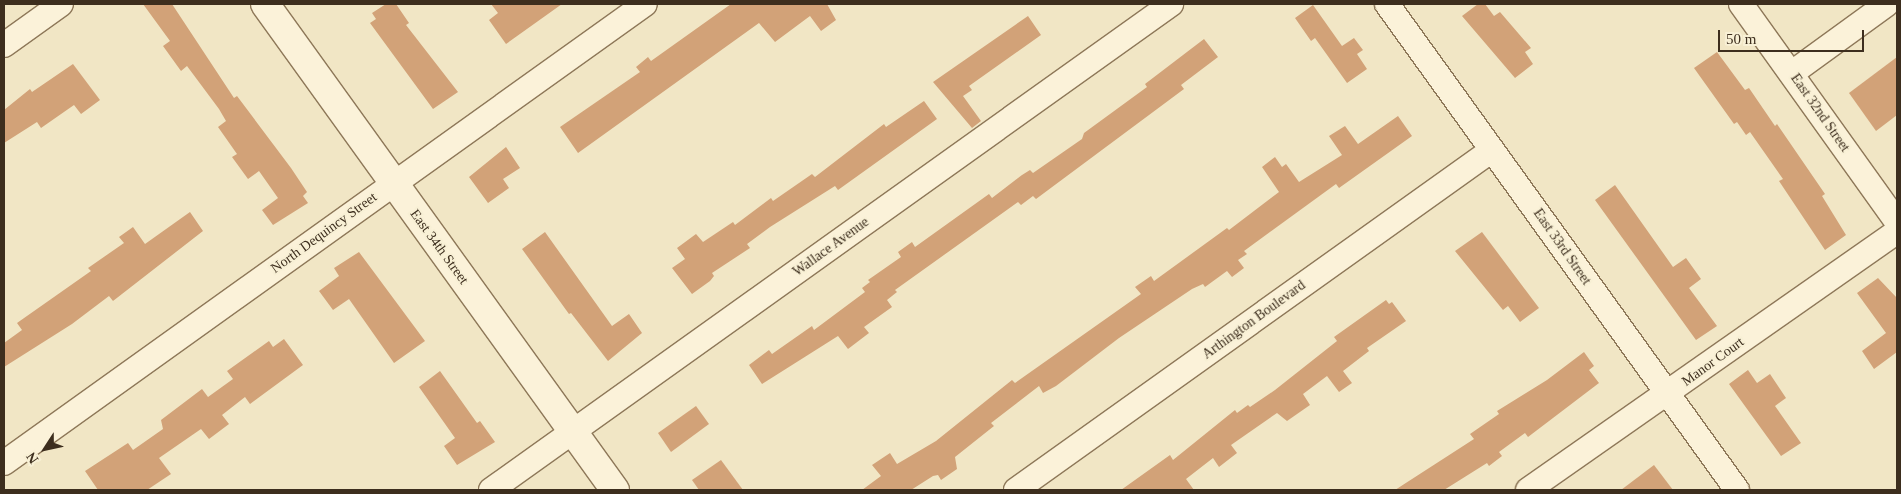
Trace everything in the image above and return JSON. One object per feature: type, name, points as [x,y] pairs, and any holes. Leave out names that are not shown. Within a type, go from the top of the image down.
[{"type":"main road","name":"East 34th Street","points":[[265,4],[615,490]]},
{"type":"street","points":[[4,45],[61,4]]},
{"type":"street","name":"North Dequincy Street","points":[[4,463],[645,4]]},
{"type":"street","name":"Wallace Avenue","points":[[492,490],[1171,4]]},
{"type":"street","name":"East 33rd Street","points":[[1387,4],[1737,490]]},
{"type":"street","name":"East 32nd Street","points":[[1741,4],[1897,222]]},
{"type":"street","points":[[1792,73],[1887,4]]},
{"type":"street","name":"Arthington Boulevard","points":[[1016,490],[1492,150]]},
{"type":"street","name":"Manor Court","points":[[1528,490],[1667,395],[1897,232]]},
{"type":"building","points":[[143,4],[172,4],[234,98],[237,96],[291,168],[307,192],[303,196],[308,203],[273,225],[262,210],[278,198],[259,171],[248,179],[232,157],[237,154],[218,127],[226,121],[187,66],[181,71],[163,46],[170,41]]},
{"type":"building","points":[[386,4],[396,4],[409,23],[406,25],[458,92],[433,109],[370,23],[376,19],[372,13]]},
{"type":"building","points":[[491,4],[562,4],[506,44],[489,20],[498,13]]},
{"type":"building","points":[[731,4],[827,4],[836,20],[821,31],[810,16],[775,42],[759,23],[578,153],[560,127],[640,72],[636,67],[648,57],[651,61]]},
{"type":"building","points":[[1478,4],[1485,4],[1494,16],[1500,12],[1531,48],[1525,52],[1533,64],[1515,78],[1462,16]]},
{"type":"building","points":[[1313,5],[1342,46],[1354,38],[1363,50],[1357,54],[1367,69],[1347,83],[1315,38],[1311,41],[1295,18]]},
{"type":"building","points":[[1028,16],[1041,35],[969,86],[972,90],[963,96],[981,121],[972,128],[933,82]]},
{"type":"building","points":[[1204,39],[1218,57],[1181,85],[1184,89],[1036,199],[1033,196],[1021,205],[1018,202],[895,290],[897,292],[887,300],[892,307],[864,327],[869,333],[848,349],[838,336],[762,384],[749,365],[769,350],[772,354],[812,326],[814,330],[865,292],[862,288],[870,282],[868,280],[901,257],[898,252],[912,242],[915,247],[989,194],[992,198],[1022,175],[1030,170],[1033,173],[1082,139],[1084,133],[1147,87],[1145,84]]},
{"type":"building","points":[[1717,52],[1745,90],[1749,88],[1775,126],[1777,124],[1825,194],[1822,196],[1846,235],[1825,250],[1779,181],[1783,179],[1750,132],[1746,135],[1737,122],[1734,124],[1694,68]]},
{"type":"building","points":[[1897,57],[1897,115],[1876,131],[1849,93]]},
{"type":"building","points":[[73,64],[100,100],[81,114],[74,105],[41,128],[37,122],[4,143],[4,110],[30,89],[32,92]]},
{"type":"building","points":[[924,101],[937,119],[838,190],[835,186],[770,227],[747,244],[750,248],[712,273],[714,276],[710,281],[692,294],[672,268],[685,259],[677,248],[696,234],[703,242],[733,222],[735,225],[771,198],[773,201],[812,174],[815,177],[884,124],[886,127]]},
{"type":"building","points":[[1398,116],[1412,136],[1339,188],[1336,184],[1244,251],[1247,254],[1238,260],[1244,268],[1232,277],[1227,271],[1205,287],[1203,284],[1192,289],[1119,338],[1056,386],[1043,393],[1039,386],[991,423],[994,426],[955,457],[957,469],[941,480],[938,475],[933,476],[911,490],[862,490],[881,476],[872,465],[890,453],[897,464],[936,441],[1012,380],[1015,383],[1141,294],[1135,287],[1151,276],[1154,281],[1227,228],[1229,230],[1279,192],[1262,167],[1275,157],[1282,167],[1286,164],[1299,182],[1342,155],[1329,136],[1345,126],[1358,144]]},
{"type":"building","points":[[506,147],[520,168],[503,179],[509,188],[488,203],[469,177]]},
{"type":"building","points":[[1615,185],[1673,267],[1686,258],[1701,279],[1689,288],[1717,326],[1696,340],[1595,200]]},
{"type":"building","points":[[190,212],[203,231],[113,301],[109,296],[72,324],[4,367],[4,343],[22,330],[17,323],[91,271],[88,268],[124,243],[119,237],[133,227],[145,244]]},
{"type":"building","points":[[545,232],[612,326],[629,314],[642,333],[608,361],[571,313],[569,314],[522,249]]},
{"type":"building","points":[[1482,232],[1539,308],[1520,322],[1508,306],[1503,310],[1455,251]]},
{"type":"building","points":[[359,252],[425,341],[394,363],[349,299],[333,310],[319,291],[339,276],[334,268]]},
{"type":"building","points":[[1878,278],[1897,298],[1897,352],[1874,369],[1862,351],[1886,333],[1857,293]]},
{"type":"building","points":[[1386,300],[1389,304],[1392,302],[1406,321],[1367,348],[1369,351],[1343,371],[1352,383],[1339,392],[1327,376],[1303,394],[1310,405],[1287,421],[1277,413],[1231,445],[1237,453],[1219,467],[1213,458],[1186,479],[1194,490],[1121,490],[1170,455],[1173,460],[1235,410],[1237,413],[1248,405],[1250,407],[1275,390],[1337,341],[1334,337]]},
{"type":"building","points":[[284,339],[303,365],[250,404],[245,397],[222,415],[229,424],[209,439],[201,429],[159,458],[171,474],[147,490],[98,490],[85,471],[128,443],[133,450],[163,429],[161,420],[202,389],[208,397],[233,379],[227,371],[269,341],[273,347]]},
{"type":"building","points":[[1584,352],[1594,366],[1589,370],[1599,383],[1528,437],[1525,433],[1499,452],[1502,456],[1489,466],[1487,463],[1444,490],[1395,490],[1474,439],[1470,434],[1499,414],[1497,411],[1547,380]]},
{"type":"building","points":[[1748,370],[1757,383],[1770,374],[1786,398],[1775,406],[1801,443],[1781,456],[1729,384]]},
{"type":"building","points":[[440,371],[477,423],[480,421],[495,442],[457,465],[444,446],[455,438],[419,387]]},
{"type":"building","points":[[696,406],[709,424],[671,452],[658,433]]},
{"type":"building","points":[[721,460],[743,490],[699,490],[692,480]]},
{"type":"building","points":[[1654,465],[1673,490],[1621,490]]}]
